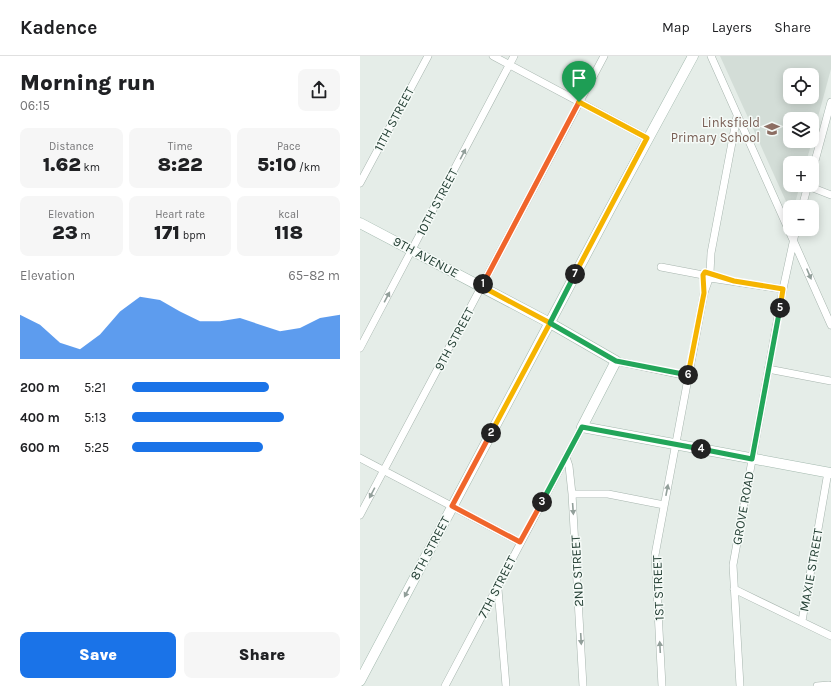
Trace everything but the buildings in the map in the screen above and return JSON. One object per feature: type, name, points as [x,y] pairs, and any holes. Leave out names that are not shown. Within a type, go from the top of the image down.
[{"type":"main road","name":"8TH STREET","points":[[360,681],[647,138],[692,56]]},
{"type":"main road","name":"9TH AVENUE","points":[[360,222],[550,323],[616,361]]},
{"type":"main road","name":"7TH STREET","points":[[582,427],[616,361]]},
{"type":"main road","points":[[582,427],[830,472]]},
{"type":"street","name":"11TH STREET","points":[[360,183],[428,56]]},
{"type":"street","points":[[493,56],[647,138]]},
{"type":"street","name":"10TH STREET","points":[[360,348],[514,56]]},
{"type":"street","name":"9TH STREET","points":[[360,515],[604,56]]},
{"type":"street","points":[[711,56],[831,325]]},
{"type":"street","points":[[816,156],[831,102]]},
{"type":"street","name":"1ST STREET","points":[[662,686],[655,560],[737,115]]},
{"type":"street","points":[[819,190],[831,195]]},
{"type":"street","name":"GROVE ROAD","points":[[740,686],[734,589],[734,557],[793,238]]},
{"type":"street","points":[[661,267],[783,289]]},
{"type":"street","name":"9TH AVENUE","points":[[616,361],[688,376]]},
{"type":"street","points":[[768,369],[831,381]]},
{"type":"street","name":"7TH STREET","points":[[445,686],[582,427]]},
{"type":"street","name":"2ND STREET","points":[[566,457],[569,466],[572,494],[583,686]]},
{"type":"street","points":[[360,458],[520,542]]},
{"type":"street","name":"MAXIE STREET","points":[[802,621],[830,472]]},
{"type":"street","points":[[572,494],[608,494],[664,505]]},
{"type":"street","points":[[498,587],[506,686]]},
{"type":"street","points":[[734,589],[831,636]]},
{"type":"street","points":[[816,686],[829,685]]},
{"type":"shaded area","name":"Linksfield Primary School","points":[[720,56],[831,56],[831,69],[819,113],[819,112],[783,112],[783,148],[810,148],[808,156],[783,156],[783,192],[798,192],[796,200],[785,200]]},
{"type":"place","name":"Linksfield Primary School","points":[[772,129]]},
{"type":"route","points":[[579,102],[481,286],[550,323],[452,506],[520,542],[582,427],[752,459],[783,289],[734,281],[705,272],[703,275],[704,293],[688,376],[616,361],[550,323],[647,138],[579,102]]}]
